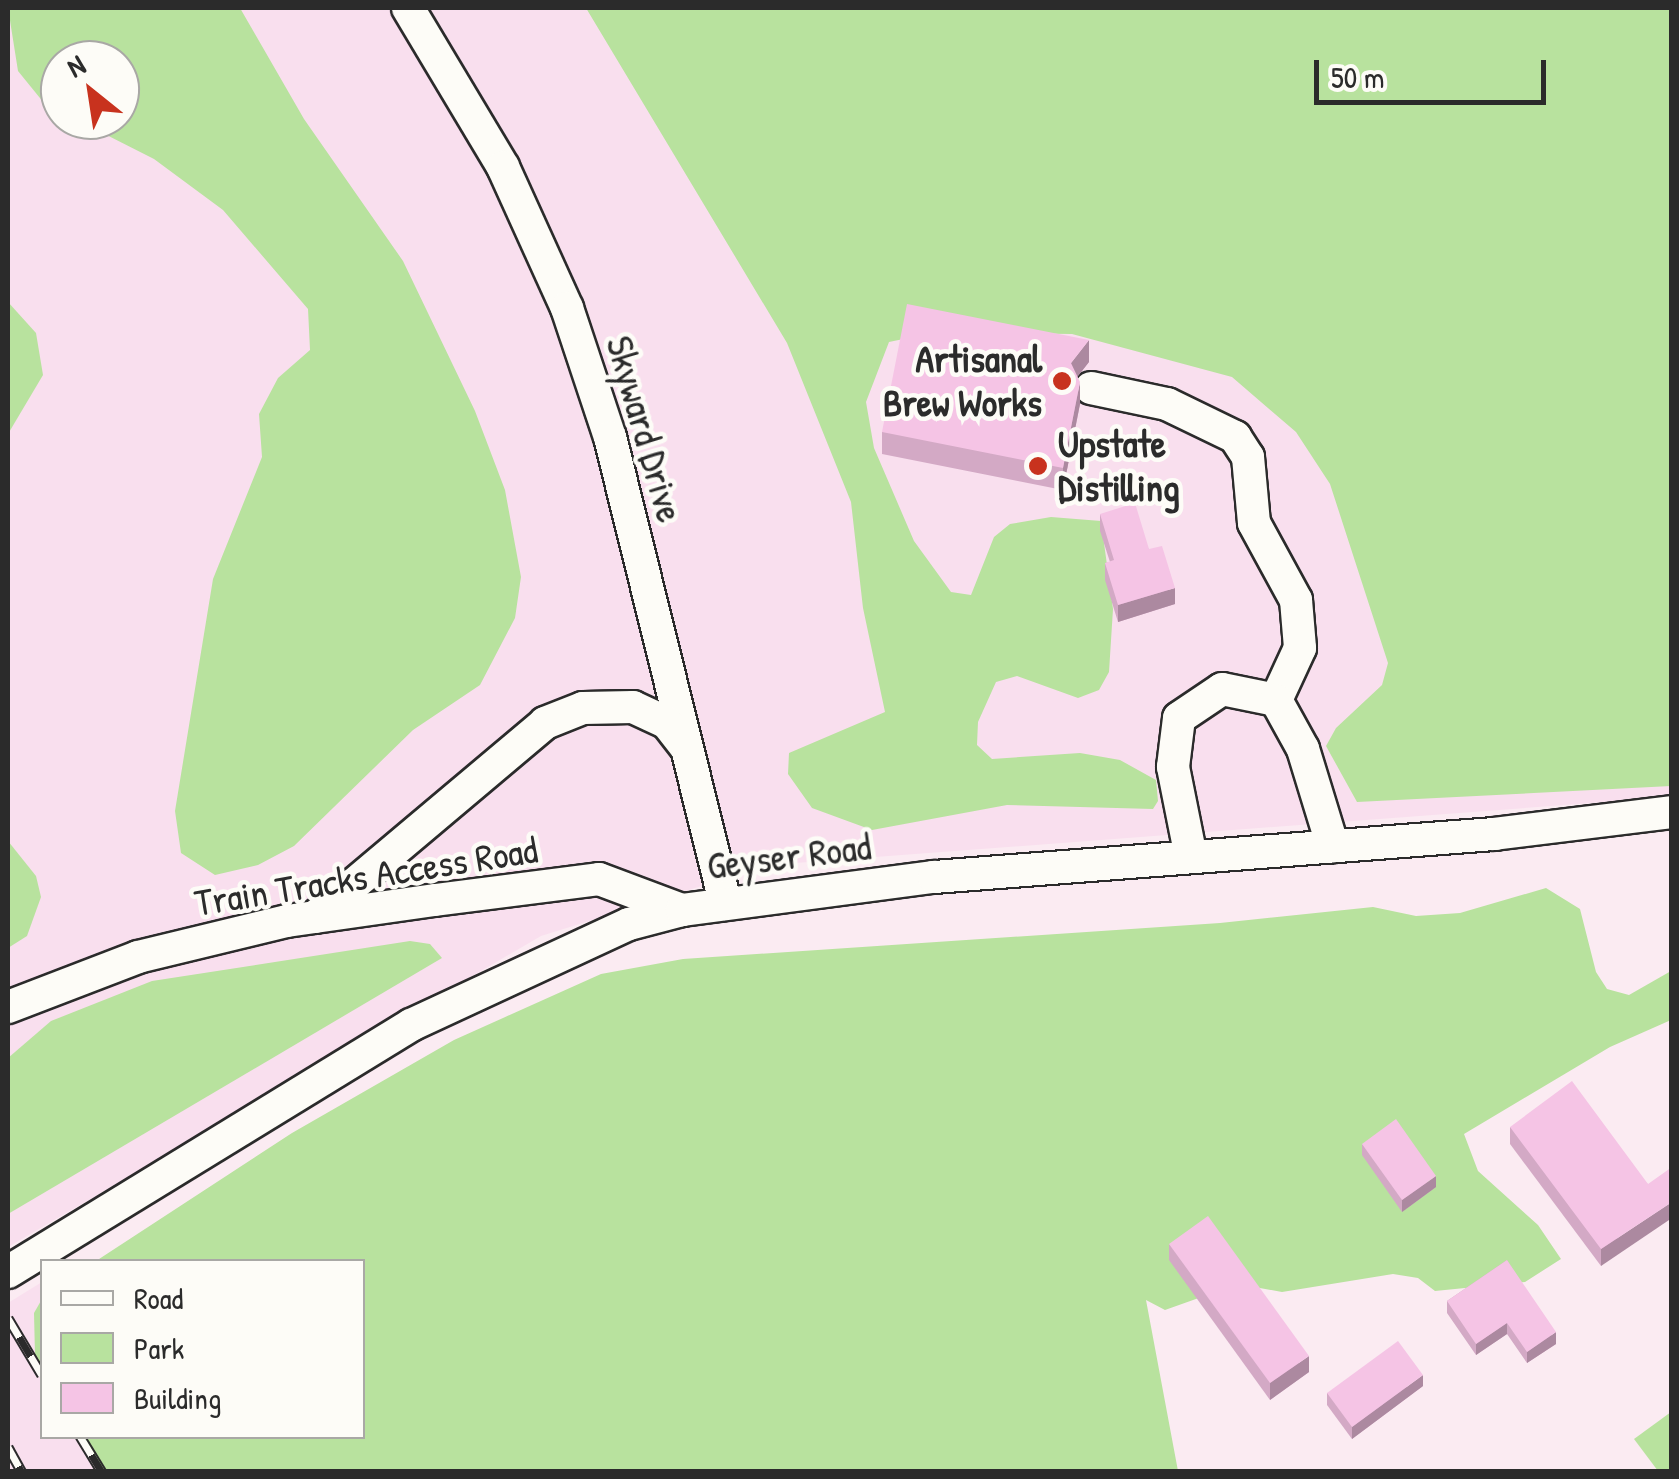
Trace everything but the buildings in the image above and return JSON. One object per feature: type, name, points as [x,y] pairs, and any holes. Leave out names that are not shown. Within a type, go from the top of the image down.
[{"type":"street","name":"Skyward Drive","points":[[408,8],[504,168],[566,308],[610,436],[726,904]]},
{"type":"street","points":[[1091,388],[1167,404],[1235,437],[1248,457],[1254,523],[1296,600],[1300,648],[1276,700]]},
{"type":"street","points":[[1191,857],[1173,767],[1179,718],[1222,689],[1276,700],[1303,749],[1332,846]]},
{"type":"street","points":[[314,917],[545,724],[583,708],[633,707],[667,722],[689,752]]},
{"type":"street","name":"Geyser Road","points":[[8,1272],[411,1025],[583,940],[682,910],[934,877],[1332,846],[1672,812]]},
{"type":"street","name":"Train Tracks Access Road","points":[[8,1007],[138,957],[314,917],[599,879],[682,910]]},
{"type":"shaded area","points":[[8,8],[1671,8],[1671,797],[769,865],[541,936],[8,1247]]},
{"type":"shaded area","points":[[40,1283],[40,1439],[165,1439],[186,1471],[8,1471],[8,1303]]},
{"type":"green space","points":[[8,8],[240,8],[304,119],[403,261],[475,411],[505,490],[521,577],[515,618],[480,685],[413,730],[294,846],[258,865],[215,875],[181,853],[175,811],[213,579],[262,457],[259,414],[278,378],[310,350],[308,309],[223,210],[154,159],[116,140],[140,140],[140,40],[40,40],[40,98],[18,71]]},
{"type":"green space","points":[[586,8],[1671,8],[1671,786],[1357,802],[1326,746],[1336,728],[1382,685],[1388,663],[1330,484],[1296,432],[1232,377],[1072,334],[937,332],[889,342],[866,402],[874,448],[914,541],[951,592],[971,595],[994,537],[1010,524],[1051,517],[1101,521],[1113,609],[1109,672],[1099,690],[1078,698],[1017,676],[996,682],[978,722],[977,745],[992,759],[1080,753],[1120,760],[1156,780],[1158,801],[1153,809],[1007,805],[872,830],[812,808],[788,774],[789,753],[885,712],[863,608],[851,502],[787,343]]},
{"type":"green space","points":[[8,302],[36,333],[43,375],[8,434]]},
{"type":"green space","points":[[8,841],[36,876],[41,897],[27,936],[8,948]]},
{"type":"green space","points":[[1546,888],[1580,909],[1596,972],[1607,989],[1629,995],[1671,971],[1671,1020],[1610,1047],[1464,1134],[1478,1171],[1538,1225],[1561,1259],[1525,1282],[1435,1291],[1418,1278],[1393,1274],[1282,1292],[1238,1284],[1165,1310],[1146,1300],[1178,1471],[100,1472],[79,1439],[365,1439],[365,1259],[99,1259],[292,1133],[454,1040],[601,974],[683,959],[1220,923],[1373,907],[1416,916],[1460,913]]},
{"type":"green space","points":[[410,941],[430,944],[442,958],[8,1214],[8,1058],[51,1021],[152,981]]},
{"type":"green space","points":[[40,1302],[40,1364],[35,1355],[34,1313]]},
{"type":"green space","points":[[1671,1412],[1671,1471],[1658,1471],[1634,1439]]},
{"type":"railway","points":[[8,1318],[40,1372]]},
{"type":"railway","points":[[82,1439],[102,1472]]},
{"type":"railway","points":[[8,1447],[22,1472]]},
{"type":"place","name":"Artisanal Brew Works","points":[[1062,381]]},
{"type":"place","name":"Upstate Distilling","points":[[1038,466]]}]
